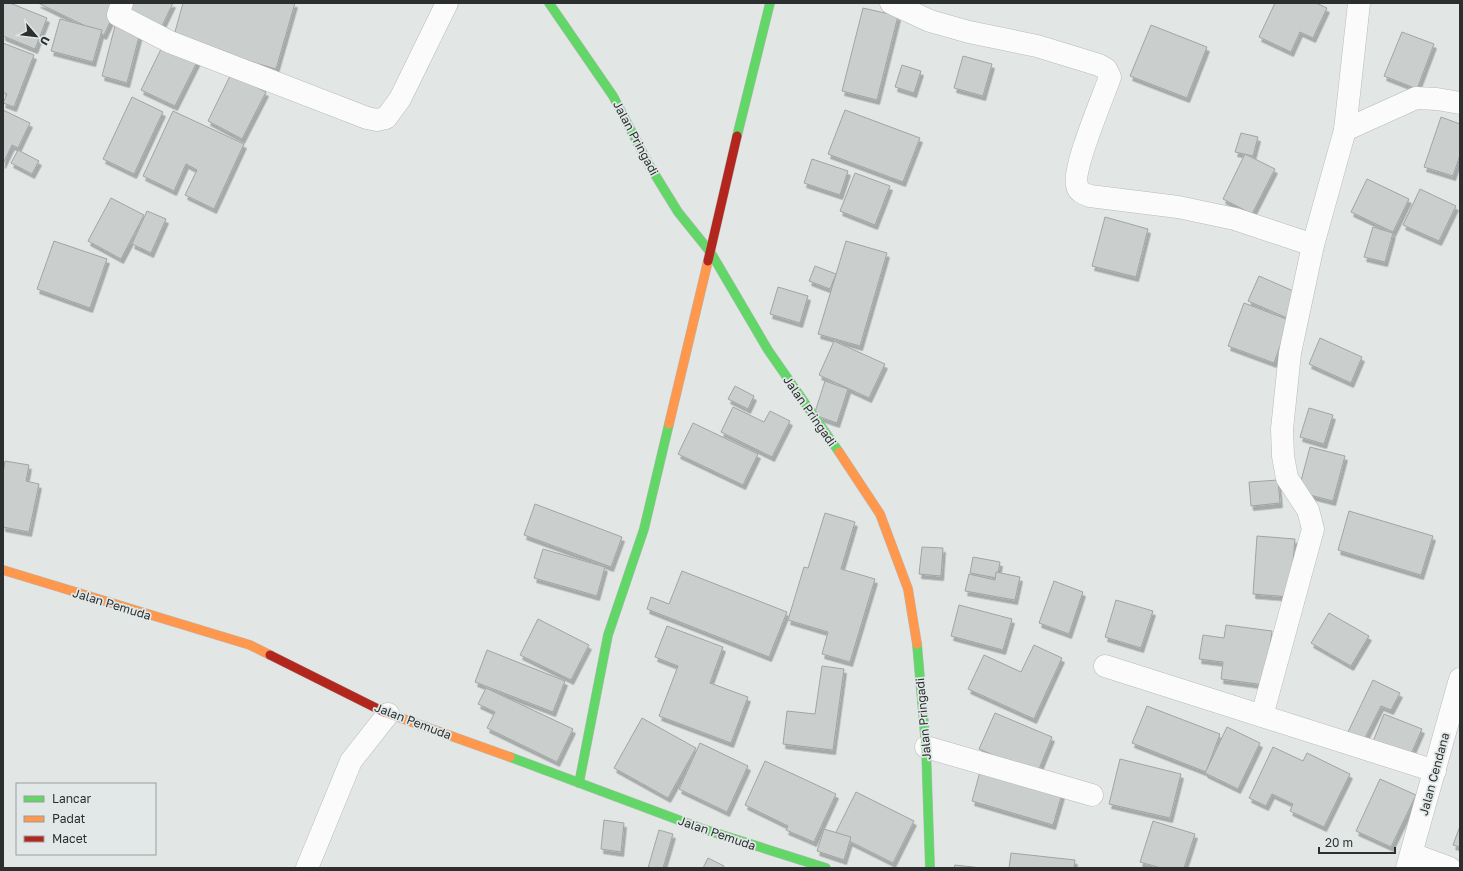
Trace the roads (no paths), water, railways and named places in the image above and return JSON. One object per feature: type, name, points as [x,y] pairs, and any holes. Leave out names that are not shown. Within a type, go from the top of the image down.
[{"type":"street","points":[[122,3],[118,15],[170,42],[367,118],[377,120],[386,118],[400,99],[447,3]]},
{"type":"street","name":"Jalan Pringadi","points":[[549,3],[613,96],[649,165],[678,212],[710,253],[768,350],[880,514],[908,589],[916,635],[926,747],[930,868]]},
{"type":"street","points":[[579,783],[608,635],[644,529],[770,3]]},
{"type":"street","points":[[891,3],[930,21],[969,32],[1037,46],[1098,64],[1106,69],[1110,77],[1078,165],[1076,184],[1078,190],[1083,193],[1090,196],[1178,207],[1228,218],[1313,245]]},
{"type":"street","points":[[1262,716],[1313,529],[1308,510],[1287,478],[1283,456],[1282,429],[1290,352],[1313,245],[1345,130],[1359,3]]},
{"type":"street","points":[[1345,130],[1416,98],[1437,99],[1460,103]]},
{"type":"street","name":"Jalan Pemuda","points":[[3,570],[250,644],[388,714],[700,828],[826,868]]},
{"type":"street","points":[[1105,666],[1435,771]]},
{"type":"street","name":"Jalan Cendana","points":[[1409,861],[1460,679]]},
{"type":"street","points":[[307,868],[351,761],[388,714]]},
{"type":"street","points":[[926,747],[1092,795]]},
{"type":"street","points":[[1409,861],[1450,868]]}]
